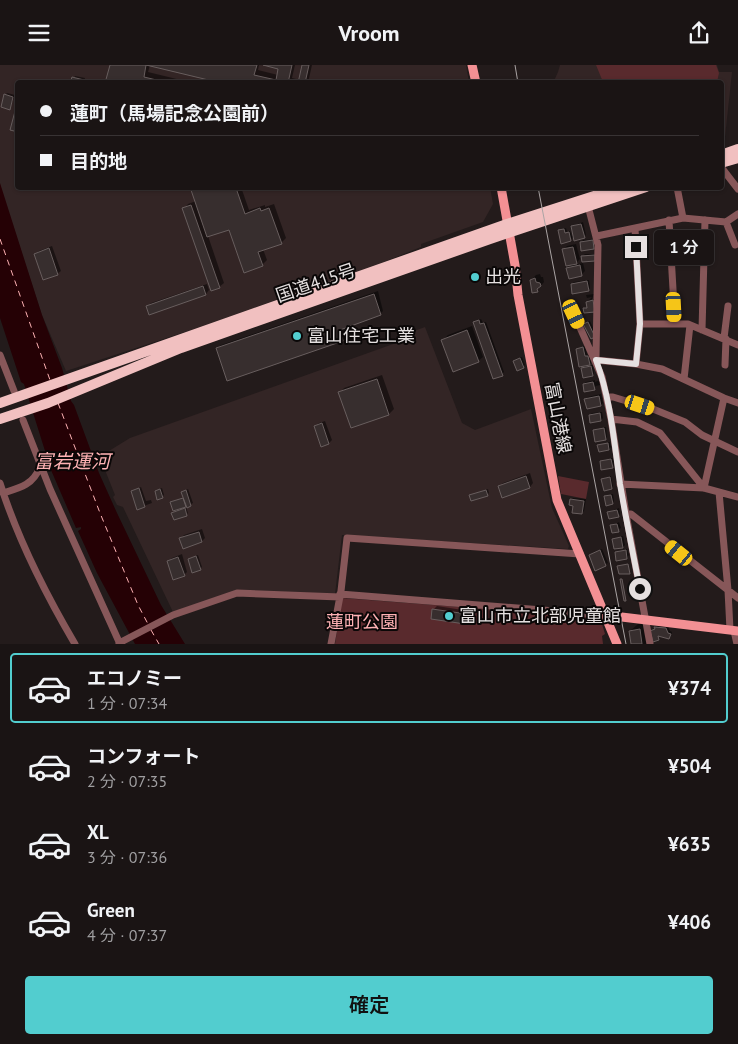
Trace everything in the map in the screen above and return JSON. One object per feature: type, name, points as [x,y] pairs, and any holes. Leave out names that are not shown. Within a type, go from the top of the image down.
[{"type":"highway","points":[[724,154],[738,149]]},
{"type":"highway","points":[[724,164],[738,158]]},
{"type":"highway","name":"国道415号","points":[[588,202],[615,190]]},
{"type":"highway","name":"国道415号","points":[[0,419],[22,404],[67,380],[508,228],[588,202],[634,190]]},
{"type":"highway","name":"国道415号","points":[[0,403],[22,404],[72,393],[181,348],[508,228]]},
{"type":"main road","points":[[472,65],[475,80]]},
{"type":"main road","name":"富山港線","points":[[502,190],[518,295],[557,500],[617,644]]},
{"type":"main road","points":[[605,615],[734,631]]},
{"type":"street","points":[[724,169],[738,189]]},
{"type":"street","points":[[678,190],[683,218]]},
{"type":"street","points":[[588,202],[596,236],[598,322],[596,360]]},
{"type":"street","points":[[596,236],[683,218],[726,222],[738,214]]},
{"type":"street","points":[[702,330],[705,220]]},
{"type":"street","points":[[669,221],[675,324]]},
{"type":"street","points":[[726,222],[735,245]]},
{"type":"street","points":[[635,228],[640,324],[636,364]]},
{"type":"street","points":[[725,365],[728,306]]},
{"type":"street","points":[[574,314],[596,360],[607,397],[620,484],[650,644]]},
{"type":"street","points":[[640,324],[690,325],[738,345]]},
{"type":"street","points":[[684,379],[690,325]]},
{"type":"street","points":[[0,355],[14,391]]},
{"type":"street","points":[[596,360],[662,369],[724,399],[738,403]]},
{"type":"street","points":[[607,397],[614,397],[653,409],[685,422],[702,435],[738,452]]},
{"type":"street","points":[[704,488],[724,399]]},
{"type":"street","points":[[611,419],[637,422],[660,433],[704,488]]},
{"type":"street","points":[[23,420],[40,467],[120,643],[173,615],[237,593],[340,595],[478,603],[605,615]]},
{"type":"street","points":[[3,493],[27,485],[33,480],[40,467]]},
{"type":"street","points":[[0,483],[37,575],[75,644]]},
{"type":"street","points":[[620,484],[704,488],[738,497]]},
{"type":"street","points":[[719,492],[728,590],[737,644]]},
{"type":"street","points":[[626,514],[631,514],[738,598]]},
{"type":"street","points":[[331,644],[340,595],[347,538],[580,554]]},
{"type":"shaded area","points":[[0,65],[466,65],[469,80],[15,80],[15,190],[491,190],[493,204],[483,222],[421,244],[421,247],[384,262],[194,329],[66,371],[42,315],[0,187]]},
{"type":"shaded area","points":[[560,65],[717,65],[719,72],[732,72],[724,146],[724,80],[554,80]]},
{"type":"shaded area","points":[[425,327],[462,423],[475,430],[531,409],[552,508],[569,546],[568,549],[342,535],[335,594],[238,590],[173,612],[123,507],[117,505],[113,497],[115,495],[103,465],[107,463],[104,454],[130,438],[396,343],[395,338]]},
{"type":"green space","points":[[596,65],[716,65],[719,73],[717,80],[602,80]]},
{"type":"green space","points":[[558,476],[589,482],[586,499],[561,494]]},
{"type":"green space","name":"蓮町公園","points":[[342,598],[590,617],[602,624],[605,634],[602,636],[603,644],[335,644]]},
{"type":"water","name":"富岩運河","points":[[0,183],[42,315],[62,368],[71,401],[99,473],[161,605],[185,644],[135,644],[97,573],[78,531],[81,527],[76,528],[51,470],[24,384],[21,382],[0,318]]},
{"type":"building","points":[[110,65],[146,65],[144,77],[156,80],[106,80]]},
{"type":"building","points":[[146,65],[257,65],[254,75],[276,80],[208,80]]},
{"type":"building","points":[[263,65],[292,65],[289,80],[276,80],[278,69]]},
{"type":"building","points":[[302,65],[309,65],[306,80],[299,80]]},
{"type":"building","points":[[72,77],[84,80],[71,80]]},
{"type":"building","points":[[4,94],[13,97],[10,110],[1,107]]},
{"type":"building","points":[[15,111],[15,131],[10,130]]},
{"type":"building","points":[[191,190],[237,190],[245,214],[260,208],[261,211],[269,208],[282,244],[258,252],[263,266],[244,273],[229,230],[207,237]]},
{"type":"building","points":[[191,205],[220,288],[211,291],[182,208]]},
{"type":"building","points":[[581,224],[585,238],[574,241],[571,226]]},
{"type":"building","points":[[564,229],[565,233],[569,232],[571,241],[561,244],[558,230]]},
{"type":"building","points":[[593,240],[594,249],[581,251],[580,242]]},
{"type":"building","points":[[573,247],[577,264],[566,266],[562,249]]},
{"type":"building","points":[[49,248],[58,275],[43,280],[34,254]]},
{"type":"building","points":[[595,255],[595,261],[582,262],[581,256]]},
{"type":"building","points":[[580,265],[582,276],[569,279],[566,268]]},
{"type":"building","points":[[535,278],[536,282],[540,283],[541,286],[537,289],[538,292],[532,293],[530,280]]},
{"type":"building","points":[[587,281],[589,291],[572,294],[571,284]]},
{"type":"building","points":[[203,286],[206,295],[149,315],[146,306]]},
{"type":"building","name":"富山住宅工業","points":[[374,294],[381,315],[340,330],[343,341],[227,381],[216,348]]},
{"type":"building","points":[[593,300],[595,312],[584,313],[583,308],[587,308],[586,302]]},
{"type":"building","points":[[479,320],[480,324],[484,323],[503,376],[493,379],[473,322]]},
{"type":"building","points":[[588,322],[595,337],[591,339],[583,324]]},
{"type":"building","points":[[467,330],[479,362],[453,372],[441,340]]},
{"type":"building","points":[[583,347],[590,365],[579,367],[576,349]]},
{"type":"building","points":[[520,358],[524,368],[517,371],[513,361]]},
{"type":"building","points":[[591,366],[593,376],[583,378],[581,368]]},
{"type":"building","points":[[377,379],[389,415],[351,428],[338,392]]},
{"type":"building","points":[[593,382],[595,390],[584,392],[583,384]]},
{"type":"building","points":[[599,396],[601,406],[587,409],[584,399]]},
{"type":"building","points":[[600,413],[601,421],[590,423],[589,415]]},
{"type":"building","points":[[322,423],[329,444],[321,447],[314,426]]},
{"type":"building","points":[[604,428],[606,440],[595,442],[593,430]]},
{"type":"building","points":[[608,443],[609,450],[599,452],[597,445]]},
{"type":"building","points":[[611,459],[613,468],[601,470],[600,461]]},
{"type":"building","points":[[526,476],[530,488],[502,498],[498,486]]},
{"type":"building","points":[[610,477],[612,489],[604,491],[601,479]]},
{"type":"building","points":[[139,488],[145,507],[137,510],[131,491]]},
{"type":"building","points":[[160,489],[163,498],[157,500],[155,491]]},
{"type":"building","points":[[186,490],[191,506],[187,508],[181,492]]},
{"type":"building","points":[[486,490],[488,496],[471,501],[469,495]]},
{"type":"building","points":[[611,495],[613,504],[606,506],[604,496]]},
{"type":"building","points":[[183,498],[186,507],[173,511],[170,502]]},
{"type":"building","points":[[570,499],[584,501],[582,514],[572,513],[573,506],[569,505]]},
{"type":"building","points":[[185,508],[187,516],[174,520],[171,513]]},
{"type":"building","points":[[617,510],[619,517],[609,519],[607,512]]},
{"type":"building","points":[[617,524],[619,532],[612,533],[610,525]]},
{"type":"building","points":[[199,532],[202,542],[183,549],[179,538]]},
{"type":"building","points":[[621,537],[623,548],[614,549],[612,539]]},
{"type":"building","points":[[600,550],[606,566],[595,571],[589,555]]},
{"type":"building","points":[[626,550],[627,559],[616,561],[615,552]]},
{"type":"building","points":[[196,556],[201,570],[192,573],[188,559]]},
{"type":"building","points":[[178,557],[185,576],[173,580],[167,561]]},
{"type":"building","points":[[628,564],[630,574],[619,574],[617,566]]},
{"type":"building","points":[[620,579],[622,579],[626,601],[624,601]]},
{"type":"building","name":"富山市立北部児童館","points":[[432,609],[467,614],[465,624],[431,619]]},
{"type":"building","points":[[654,627],[666,628],[668,633],[671,634],[669,639],[658,636],[659,640],[653,642],[650,631],[655,629]]},
{"type":"building","points":[[640,629],[642,644],[631,644],[629,631]]},
{"type":"ferry route","points":[[0,239],[50,380]]},
{"type":"ferry route","points":[[58,403],[100,513],[138,605],[148,624]]},
{"type":"ferry route","points":[[151,630],[159,644]]},
{"type":"tram line","points":[[515,65],[518,80]]},
{"type":"tram line","points":[[539,190],[626,644]]},
{"type":"place","name":"出光","points":[[475,277]]},
{"type":"place","name":"富山住宅工業","points":[[297,336]]},
{"type":"place","name":"富山市立北部児童館","points":[[449,616]]},
{"type":"route","points":[[636,247],[640,324],[636,364],[596,360],[602,377],[611,419],[620,484],[640,589]]}]
